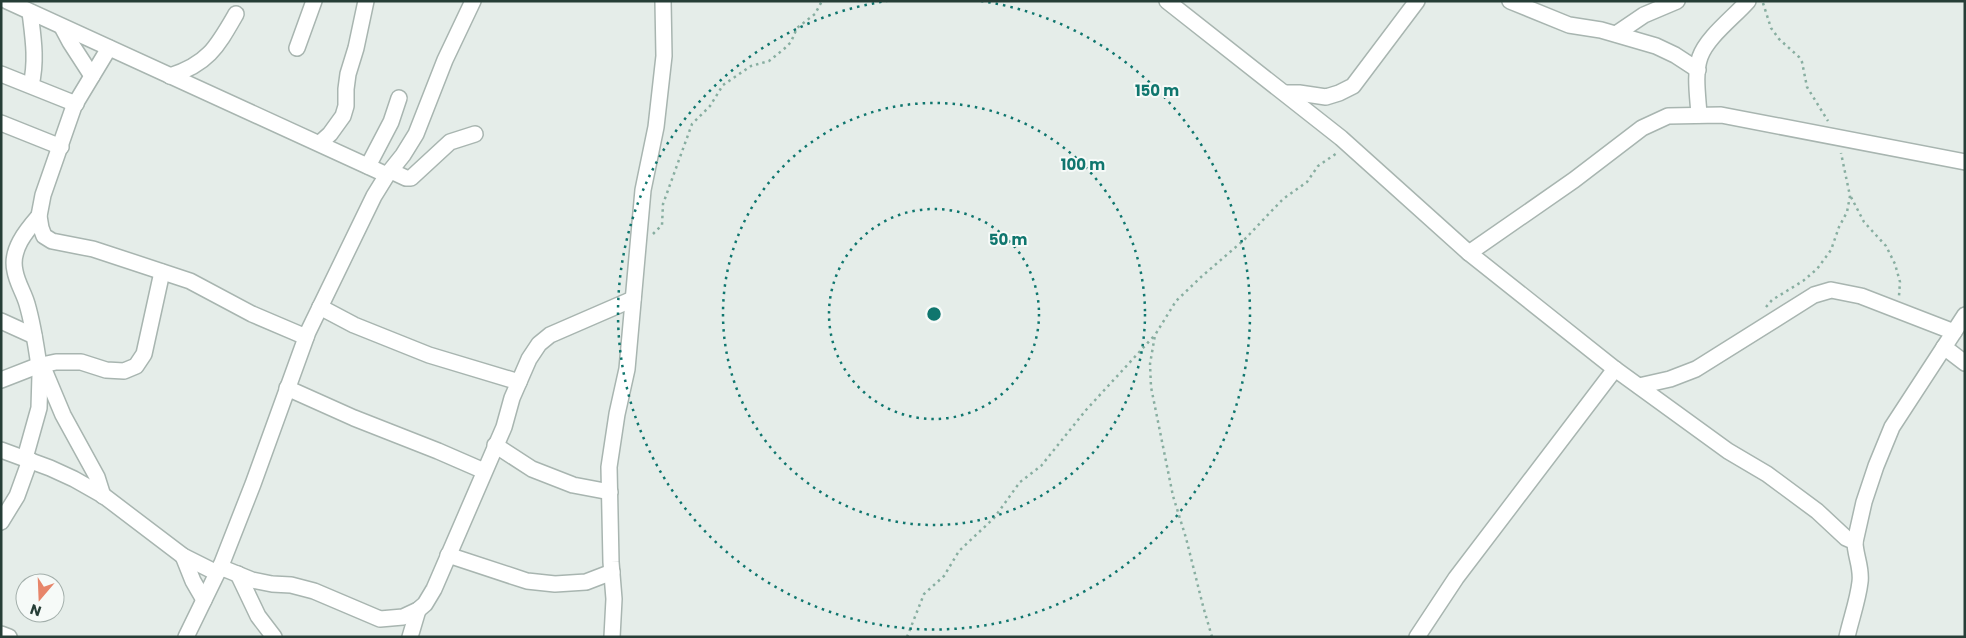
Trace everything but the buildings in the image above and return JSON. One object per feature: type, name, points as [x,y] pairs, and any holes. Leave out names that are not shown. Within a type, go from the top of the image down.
[{"type":"street","points":[[7,1],[368,166],[406,178],[411,178],[450,142],[475,134]]},
{"type":"street","points":[[297,48],[314,1]]},
{"type":"street","points":[[320,143],[330,134],[343,116],[346,106],[348,74],[356,48],[366,1]]},
{"type":"street","points":[[186,637],[219,570],[253,484],[306,336],[374,196],[416,134],[445,60],[473,1]]},
{"type":"street","points":[[612,637],[614,599],[609,467],[617,414],[628,369],[644,190],[656,127],[664,56],[663,1]]},
{"type":"street","points":[[1167,1],[1348,144],[1469,253],[1614,368],[1728,451],[1767,474],[1818,511],[1846,538],[1855,542]]},
{"type":"street","points":[[1285,94],[1299,93],[1326,97],[1353,86],[1417,1]]},
{"type":"street","points":[[1510,1],[1569,25],[1601,30],[1656,46],[1675,55],[1698,70]]},
{"type":"street","points":[[1616,34],[1644,16],[1677,1]]},
{"type":"street","points":[[1699,115],[1698,70],[1700,58],[1706,45],[1748,1]]},
{"type":"street","points":[[30,12],[35,52],[31,85]]},
{"type":"street","points":[[170,76],[190,70],[205,59],[222,38],[236,14]]},
{"type":"street","points":[[62,27],[92,76]]},
{"type":"street","points":[[109,48],[76,104],[43,195],[39,216],[40,228],[44,236],[52,241],[92,249],[190,282],[252,314],[306,336]]},
{"type":"street","points":[[1,74],[76,104]]},
{"type":"street","points":[[368,166],[391,122],[399,98]]},
{"type":"street","points":[[1469,253],[1574,180],[1642,128],[1668,116],[1721,115],[1965,162]]},
{"type":"street","points":[[1,123],[61,147]]},
{"type":"street","points":[[39,216],[26,231],[18,246],[14,259],[14,270],[26,302],[41,366],[63,415],[97,477],[103,496]]},
{"type":"street","points":[[1,380],[56,362],[81,362],[106,370],[124,371],[136,366],[144,354],[162,272]]},
{"type":"street","points":[[1639,386],[1696,369],[1814,295],[1831,290],[1860,296],[1954,332]]},
{"type":"street","points":[[1,450],[74,479],[103,496],[183,556],[252,580],[291,585],[314,591],[380,619],[403,617],[426,604],[434,589],[504,427],[512,398],[529,359],[539,344],[550,335],[633,299]]},
{"type":"street","points":[[320,307],[354,325],[420,352],[519,382]]},
{"type":"street","points":[[1847,637],[1860,582],[1860,566],[1855,551],[1855,542],[1864,502],[1876,466],[1892,427],[1965,315]]},
{"type":"street","points":[[1,321],[34,336]]},
{"type":"street","points":[[1944,347],[1965,363]]},
{"type":"street","points":[[1,522],[17,496],[27,459],[39,408],[41,366]]},
{"type":"street","points":[[1418,637],[1461,571],[1614,368]]},
{"type":"street","points":[[287,388],[354,418],[484,471]]},
{"type":"street","points":[[495,446],[532,469],[573,485],[610,492]]},
{"type":"street","points":[[448,555],[527,581],[554,584],[586,582],[612,572]]},
{"type":"street","points":[[183,556],[193,581],[204,600]]},
{"type":"street","points":[[238,574],[258,616],[274,637]]},
{"type":"street","points":[[410,637],[418,610]]},
{"type":"street","points":[[1,634],[9,637]]},
{"type":"path","points":[[639,242],[662,225],[663,204],[692,124],[710,106],[723,85],[751,66],[769,61],[784,49],[797,28],[815,14],[822,1]]},
{"type":"path","points":[[1762,1],[1764,12],[1771,28],[1802,62],[1807,87],[1836,136],[1850,196],[1864,222],[1886,246],[1895,264],[1900,282],[1898,310]]},
{"type":"path","points":[[907,637],[924,594],[944,576],[959,551],[994,518],[1020,482],[1041,466],[1092,404],[1155,335],[1176,301],[1200,277],[1244,240],[1283,199],[1307,182],[1318,166],[1348,144]]},
{"type":"path","points":[[1753,333],[1762,312],[1772,300],[1803,281],[1817,269],[1831,250],[1839,227],[1847,212],[1850,196]]},
{"type":"path","points":[[1155,335],[1150,364],[1151,387],[1169,467],[1173,496],[1184,530],[1212,637]]}]
